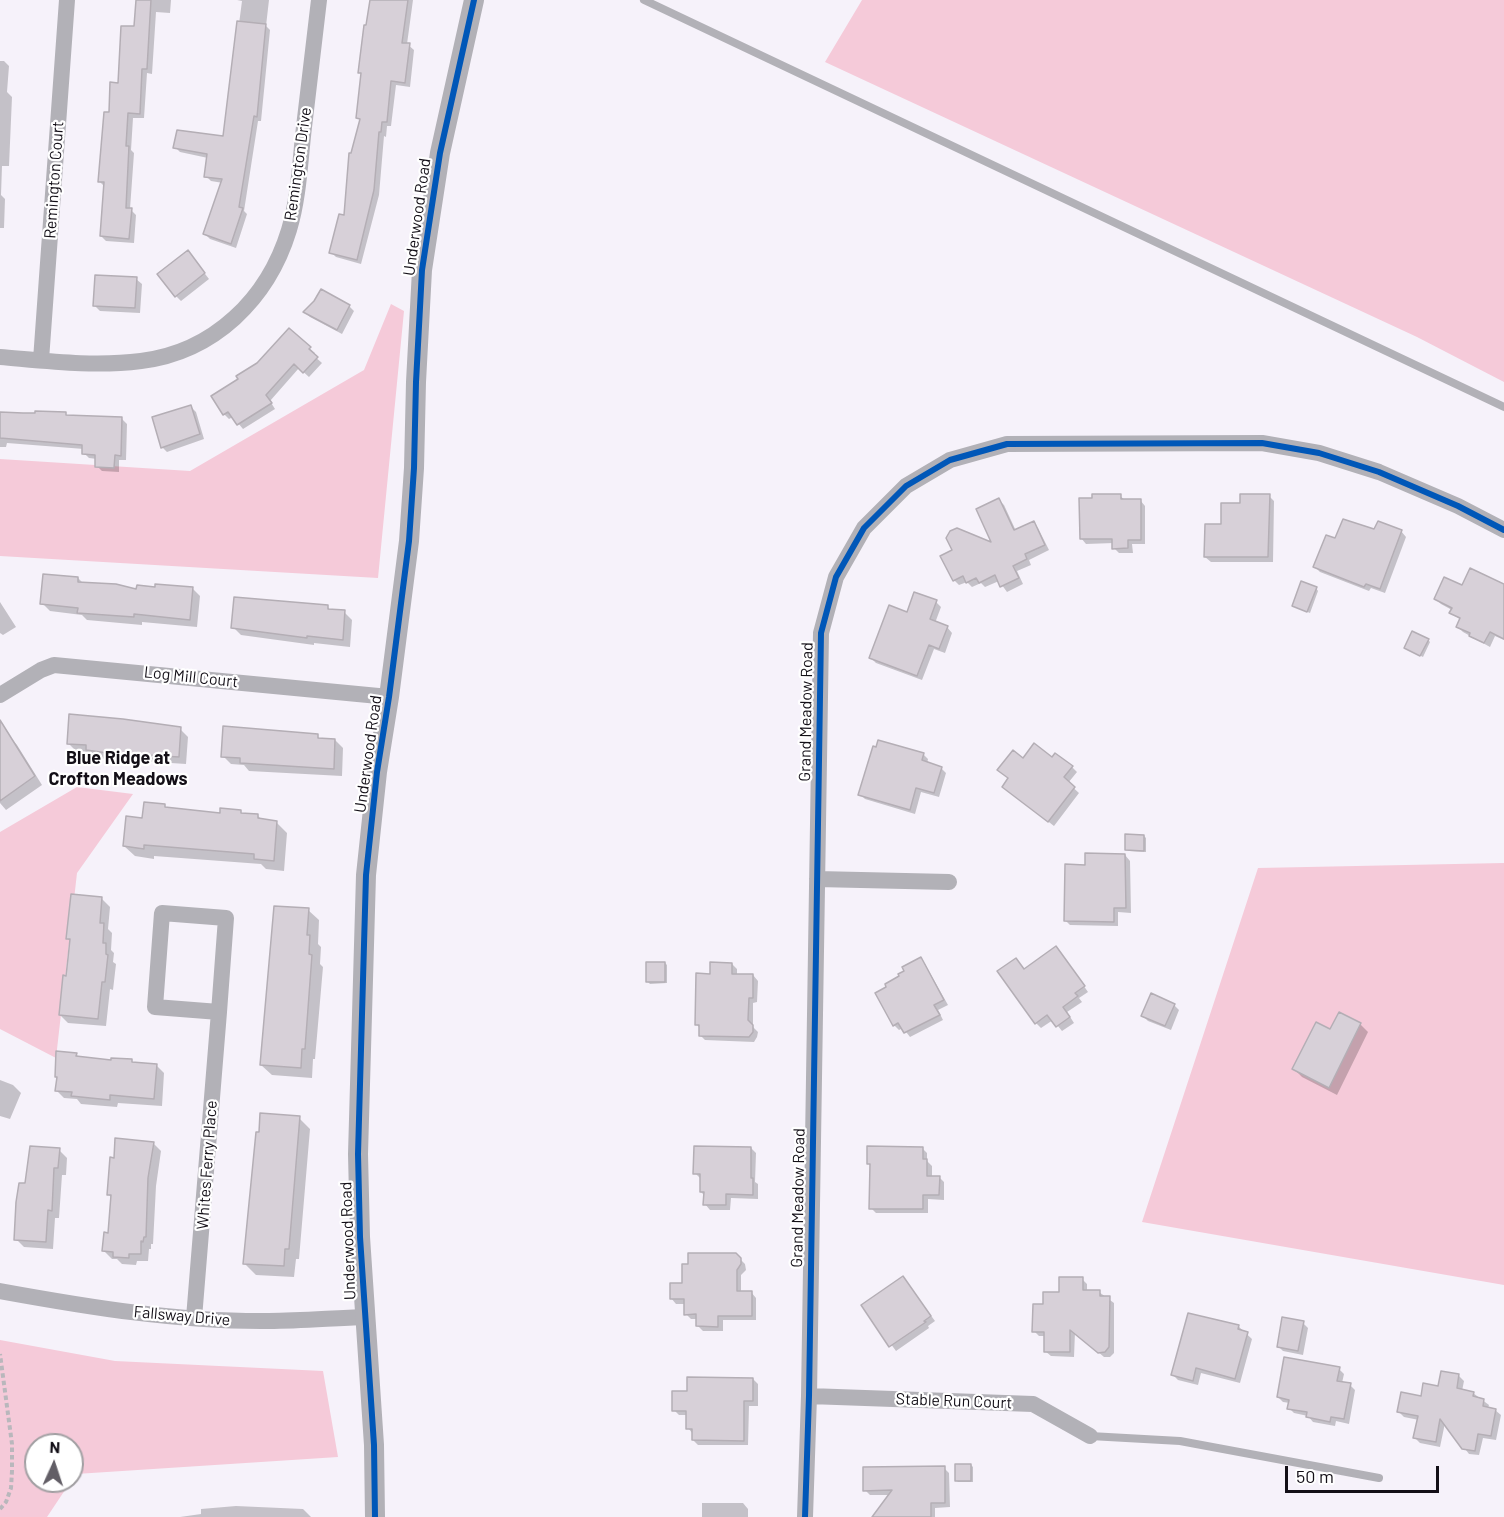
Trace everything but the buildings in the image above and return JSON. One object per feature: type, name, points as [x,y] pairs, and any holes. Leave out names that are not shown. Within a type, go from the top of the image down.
[{"type":"street","name":"Remington Court","points":[[41,360],[67,0]]},
{"type":"street","name":"Remington Drive","points":[[0,357],[104,364],[143,361],[180,351],[212,337],[234,319],[257,294],[278,262],[297,194],[319,0]]},
{"type":"street","name":"Underwood Road","points":[[375,1517],[374,1445],[365,1317],[358,1154],[366,875],[377,772],[409,541],[423,258],[440,153],[474,0]]},
{"type":"street","name":"Grand Meadow Road","points":[[805,1517],[809,1396],[821,633],[836,577],[864,528],[906,486],[950,459],[1007,444],[1262,443],[1319,453],[1379,472],[1458,506],[1504,530]]},
{"type":"street","name":"Log Mill Court","points":[[0,695],[41,670],[54,665],[389,697]]},
{"type":"street","points":[[816,879],[949,882]]},
{"type":"street","name":"Whites Ferry Place","points":[[195,1318],[219,1012],[226,918],[162,913],[155,1007],[219,1012]]},
{"type":"street","name":"Fallsway Drive","points":[[0,1291],[106,1309],[195,1318],[268,1321],[365,1317]]},
{"type":"street","name":"Stable Run Court","points":[[809,1396],[1033,1404],[1090,1436]]},
{"type":"lane","points":[[644,0],[1504,407]]},
{"type":"lane","points":[[1090,1436],[1180,1441],[1379,1478]]},
{"type":"path","points":[[0,1353],[12,1444],[12,1471],[11,1488],[6,1502],[0,1509]]},
{"type":"shaded area","points":[[862,0],[1504,0],[1504,382],[1417,337],[825,62]]},
{"type":"shaded area","points":[[391,304],[404,311],[378,578],[0,556],[0,459],[190,471],[364,370]]},
{"type":"shaded area","points":[[77,787],[133,794],[77,873],[56,1058],[0,1029],[0,832]]},
{"type":"shaded area","points":[[1504,863],[1504,1285],[1142,1222],[1258,868]]},
{"type":"shaded area","points":[[0,1340],[115,1361],[323,1371],[338,1457],[84,1473],[84,1433],[24,1433],[24,1493],[63,1493],[47,1517],[0,1517]]},
{"type":"cycle path","points":[[375,1517],[374,1445],[360,1237],[358,1154],[366,875],[377,772],[409,541],[422,270],[440,153],[474,0]]},
{"type":"cycle path","points":[[805,1517],[809,1396],[821,633],[836,577],[864,528],[906,486],[950,460],[1007,444],[1262,443],[1319,453],[1379,472],[1458,506],[1504,530]]},
{"type":"district","name":"Blue Ridge at Crofton Meadows","points":[[118,768]]}]
